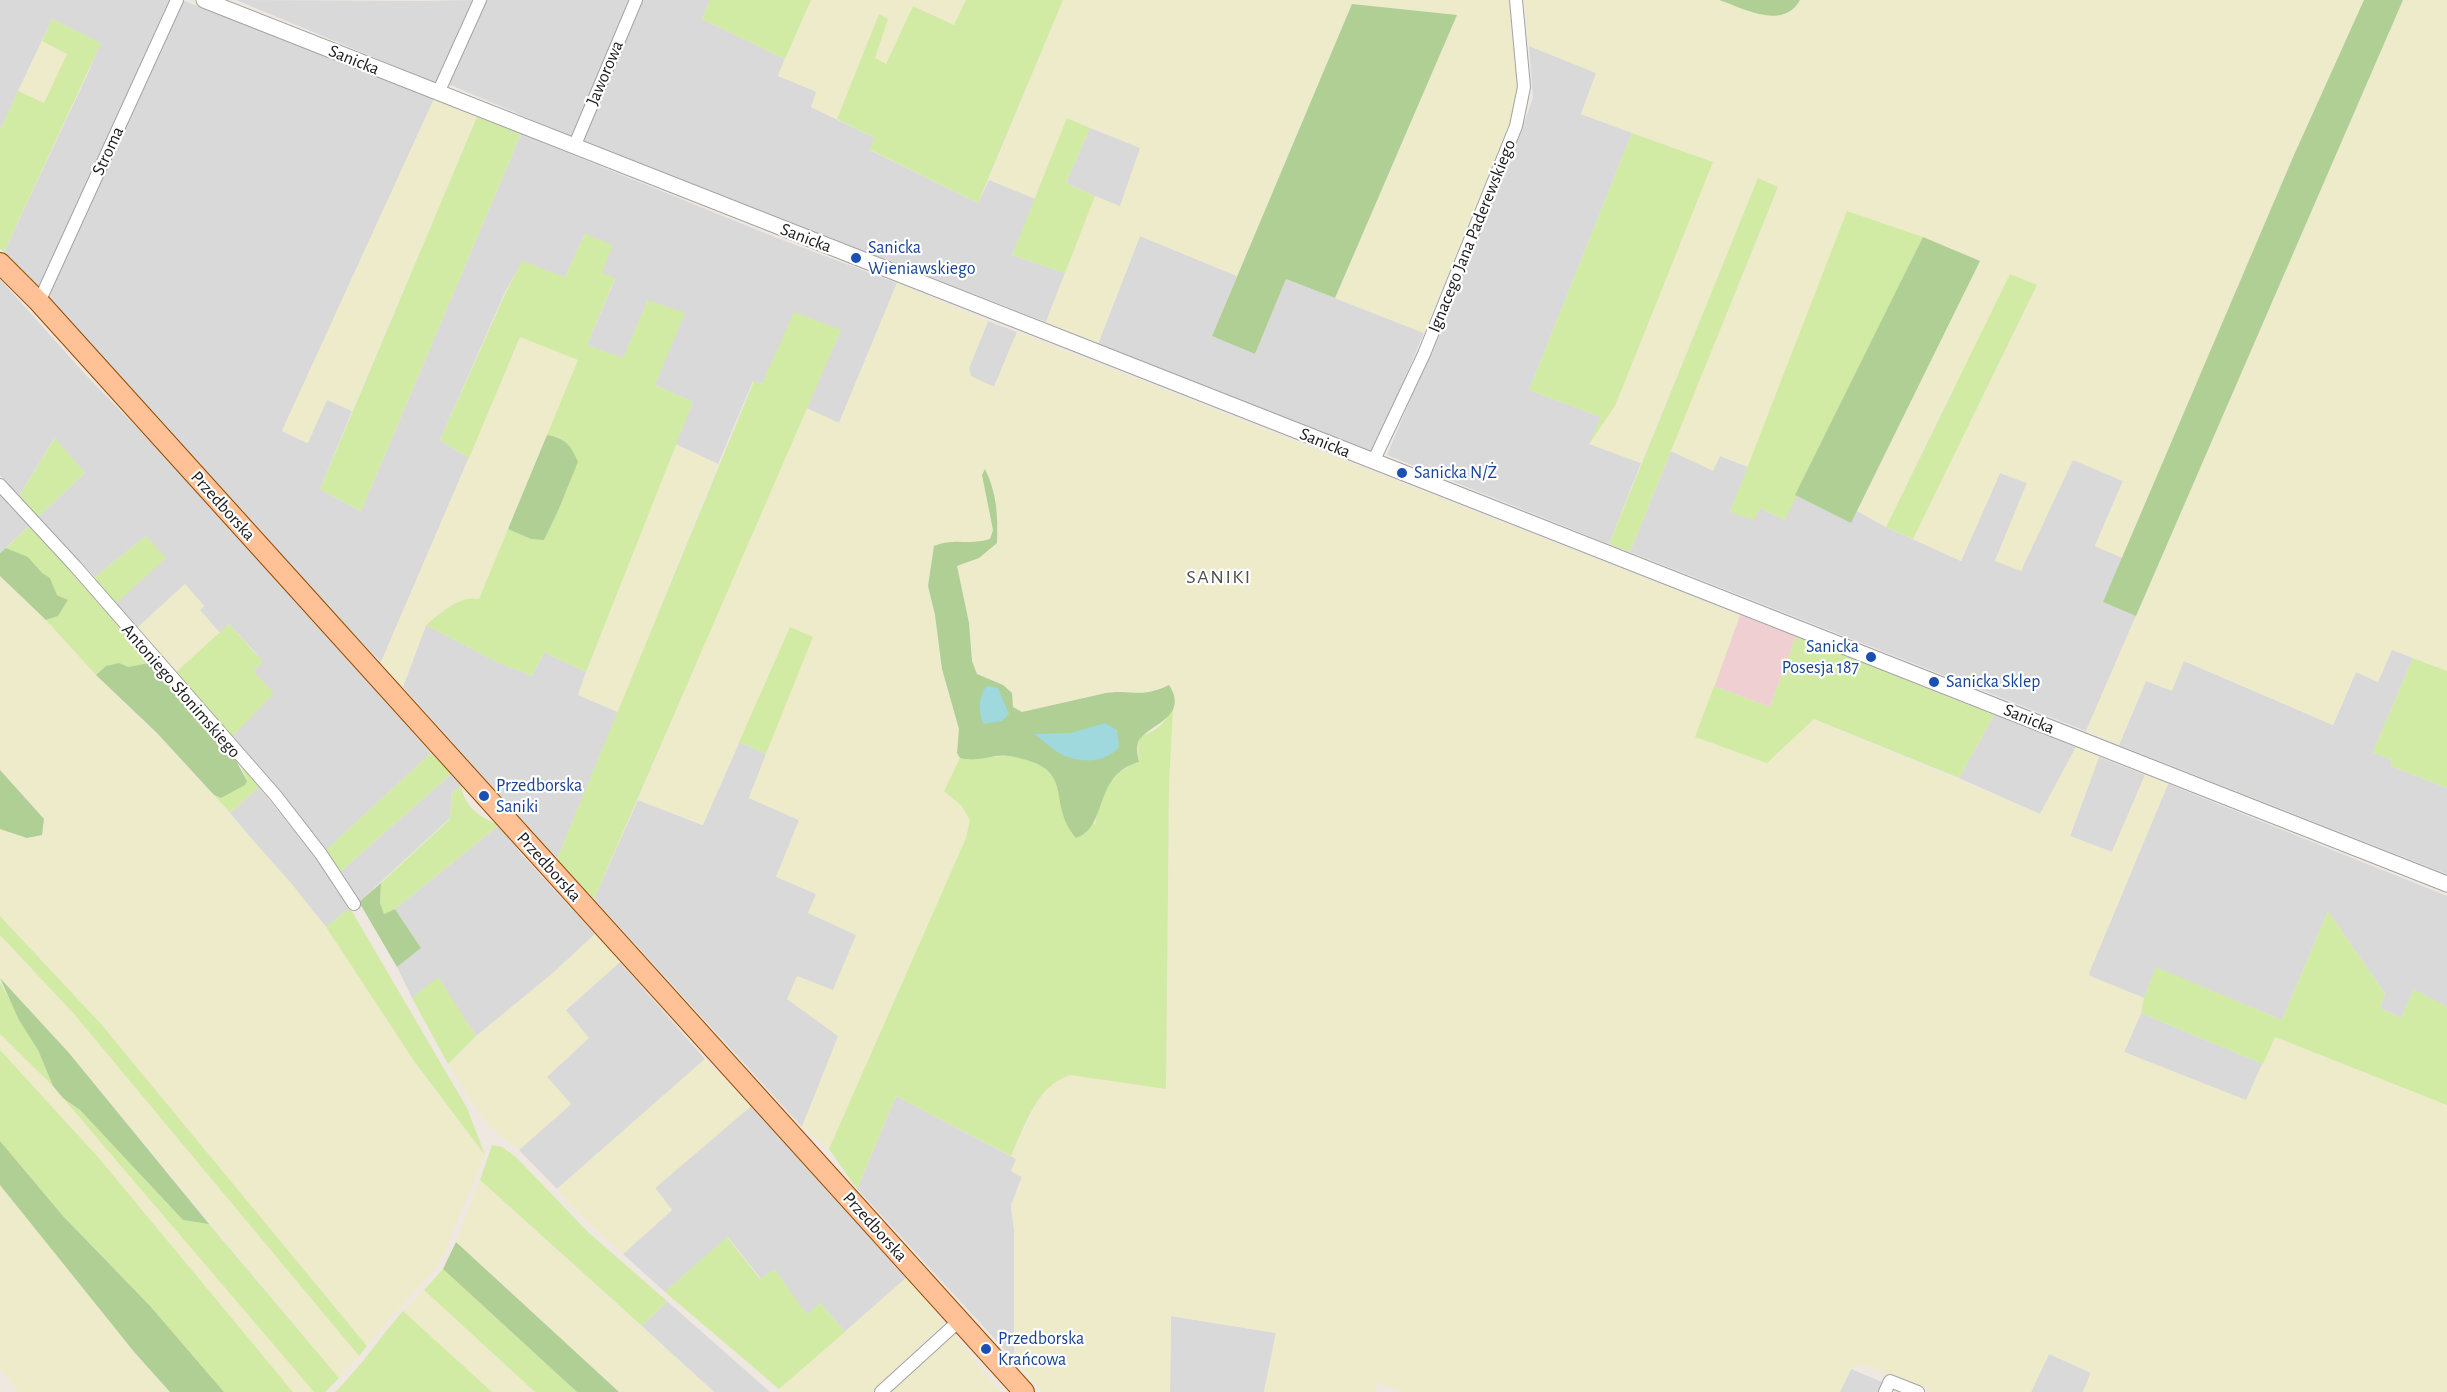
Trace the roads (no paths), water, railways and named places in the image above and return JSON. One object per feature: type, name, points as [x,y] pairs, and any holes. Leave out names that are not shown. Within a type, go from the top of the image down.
[{"type":"main road","name":"Przedborska","points":[[0,263],[39,302],[1024,1392]]},
{"type":"street","name":"Stroma","points":[[39,302],[177,0]]},
{"type":"street","name":"Sanicka","points":[[204,0],[2447,884]]},
{"type":"street","points":[[438,93],[480,0]]},
{"type":"street","name":"Jaworowa","points":[[574,147],[636,0]]},
{"type":"street","name":"Ignacego Jana Paderewskiego","points":[[1373,462],[1424,354],[1516,126],[1524,87],[1516,0]]},
{"type":"street","name":"Antoniego Słonimskiego","points":[[0,485],[75,566],[276,796],[321,854],[354,904]]},
{"type":"street","points":[[881,1392],[960,1320]]},
{"type":"street","points":[[1888,1387],[1918,1392]]},
{"type":"water","points":[[987,686],[998,688],[1009,714],[1002,721],[983,724],[980,704]]},
{"type":"water","points":[[1105,723],[1117,730],[1119,747],[1113,753],[1096,760],[1078,760],[1060,754],[1034,734],[1071,733]]},
{"type":"place","name":"Sanicka Wieniawskiego","points":[[856,258]]},
{"type":"place","name":"Sanicka N/Ż","points":[[1402,473]]},
{"type":"place","name":"Sanicka Posesja 187","points":[[1871,657]]},
{"type":"place","name":"Sanicka Sklep","points":[[1934,682]]},
{"type":"place","name":"Przedborska Saniki","points":[[484,796]]},
{"type":"place","name":"Przedborska Krańcowa","points":[[986,1349]]},
{"type":"district","name":"SANIKI","points":[[1219,577]]}]
